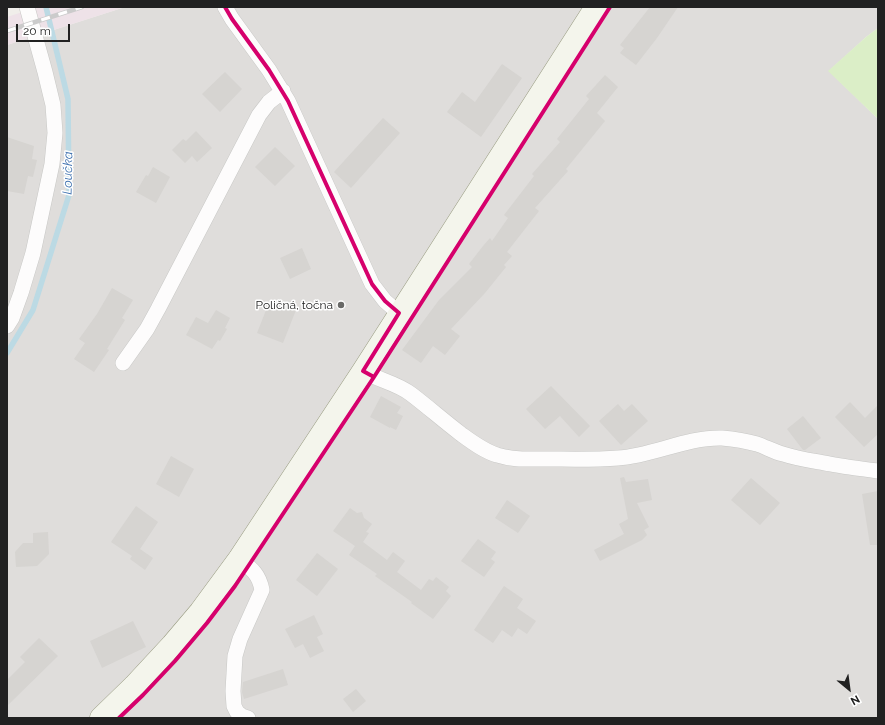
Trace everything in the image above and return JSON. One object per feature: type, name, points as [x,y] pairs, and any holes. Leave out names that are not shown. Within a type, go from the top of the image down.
[{"type":"main road","points":[[101,718],[134,686],[172,645],[200,612],[239,559],[400,313],[596,7]]},
{"type":"street","points":[[7,326],[12,318],[21,293],[32,253],[52,164],[55,133],[53,105],[46,72],[27,7]]},
{"type":"street","points":[[225,7],[283,91],[295,114],[372,284],[385,301],[400,313]]},
{"type":"street","points":[[123,364],[147,329],[158,309],[259,115],[269,102],[283,91]]},
{"type":"street","points":[[362,371],[410,393],[483,450],[498,456],[512,459],[619,458],[638,455],[686,442],[722,438],[757,444],[782,454],[804,460],[865,470],[878,470]]},
{"type":"street","points":[[239,559],[256,574],[262,590],[240,639],[235,656],[233,691],[234,706],[237,712],[248,718]]},
{"type":"shaded area","points":[[38,7],[125,7],[7,45],[7,17]]},
{"type":"shaded area","points":[[125,7],[878,7],[878,28],[829,71],[878,119],[878,718],[7,718],[7,45]]},
{"type":"green space","points":[[878,28],[878,119],[828,71]]},
{"type":"building","points":[[650,7],[678,7],[636,65],[620,53],[624,48],[620,45]]},
{"type":"building","points":[[502,64],[522,78],[481,137],[447,112],[462,92],[475,102]]},
{"type":"building","points":[[225,72],[242,89],[220,112],[202,94]]},
{"type":"building","points":[[605,75],[618,87],[597,113],[605,121],[566,169],[568,171],[535,208],[539,211],[507,252],[512,256],[504,265],[506,267],[485,293],[451,329],[460,336],[445,355],[433,346],[421,363],[402,350],[439,300],[472,267],[469,264],[483,246],[490,238],[492,241],[508,218],[504,215],[534,176],[532,174],[560,142],[557,139],[589,99],[586,96]]},
{"type":"building","points":[[383,118],[400,133],[351,188],[334,172]]},
{"type":"building","points":[[196,131],[212,148],[197,162],[192,156],[185,163],[172,150],[183,139],[186,141]]},
{"type":"building","points":[[7,137],[34,146],[32,159],[37,160],[33,177],[28,176],[24,194],[7,191]]},
{"type":"building","points":[[275,147],[295,166],[275,186],[255,167]]},
{"type":"building","points":[[153,167],[170,177],[156,203],[136,192],[146,175],[148,176]]},
{"type":"building","points":[[302,248],[311,269],[290,279],[280,258]]},
{"type":"building","points":[[112,288],[133,300],[122,318],[125,320],[107,349],[109,350],[94,372],[74,359],[85,343],[79,339],[97,314]]},
{"type":"building","points":[[270,300],[296,310],[283,343],[257,333]]},
{"type":"building","points":[[216,310],[230,318],[225,328],[227,329],[220,341],[218,340],[212,349],[186,335],[196,317],[208,323]]},
{"type":"building","points":[[551,386],[590,426],[579,437],[560,416],[545,429],[526,409]]},
{"type":"building","points":[[381,396],[401,407],[397,413],[403,416],[396,430],[370,417]]},
{"type":"building","points":[[850,402],[865,418],[878,405],[878,434],[864,447],[835,417]]},
{"type":"building","points":[[618,404],[624,411],[632,404],[648,421],[621,445],[599,421]]},
{"type":"building","points":[[803,416],[821,438],[805,450],[803,450],[787,429]]},
{"type":"building","points":[[171,456],[194,469],[179,497],[156,484]]},
{"type":"building","points":[[624,477],[626,482],[648,479],[652,500],[637,503],[649,527],[644,530],[647,535],[642,540],[600,561],[594,550],[624,534],[619,524],[628,519],[620,478]]},
{"type":"building","points":[[751,478],[780,503],[760,525],[731,500]]},
{"type":"building","points":[[878,491],[878,545],[870,545],[862,494]]},
{"type":"building","points":[[507,500],[530,516],[518,533],[495,518]]},
{"type":"building","points":[[136,506],[158,522],[140,549],[153,558],[145,570],[130,559],[132,556],[111,542]]},
{"type":"building","points":[[350,508],[357,513],[362,512],[364,518],[372,524],[366,532],[369,533],[363,542],[387,560],[393,552],[405,561],[397,572],[421,590],[429,579],[433,581],[436,577],[449,587],[446,591],[451,596],[433,619],[375,576],[377,574],[349,555],[355,546],[333,531]]},
{"type":"building","points":[[48,532],[49,554],[37,566],[16,567],[15,552],[23,543],[33,543],[33,533]]},
{"type":"building","points":[[478,539],[496,552],[491,559],[495,562],[484,577],[461,561]]},
{"type":"building","points":[[317,553],[338,569],[317,596],[296,580]]},
{"type":"building","points":[[504,586],[523,599],[517,608],[536,621],[527,634],[518,628],[512,637],[502,630],[493,643],[474,630]]},
{"type":"building","points":[[314,615],[323,634],[317,637],[324,651],[310,658],[303,644],[295,648],[285,629]]},
{"type":"building","points":[[133,621],[146,647],[102,668],[90,641]]},
{"type":"building","points":[[39,638],[58,656],[7,706],[7,680],[25,662],[20,657]]},
{"type":"building","points":[[283,669],[288,685],[244,699],[242,692],[243,682]]},
{"type":"building","points":[[356,689],[366,701],[353,712],[343,699]]},
{"type":"waterway","name":"Loučka","points":[[7,353],[33,310],[69,195],[68,99],[46,7]]},
{"type":"railway","points":[[7,31],[82,7]]},
{"type":"cycle path","points":[[225,7],[269,70],[288,101],[372,284],[385,301],[399,313],[363,371],[374,377]]},
{"type":"cycle path","points":[[119,718],[175,661],[207,623],[235,586],[374,377],[610,7]]},
{"type":"place","name":"Poličná, točna","points":[[341,305]]}]
